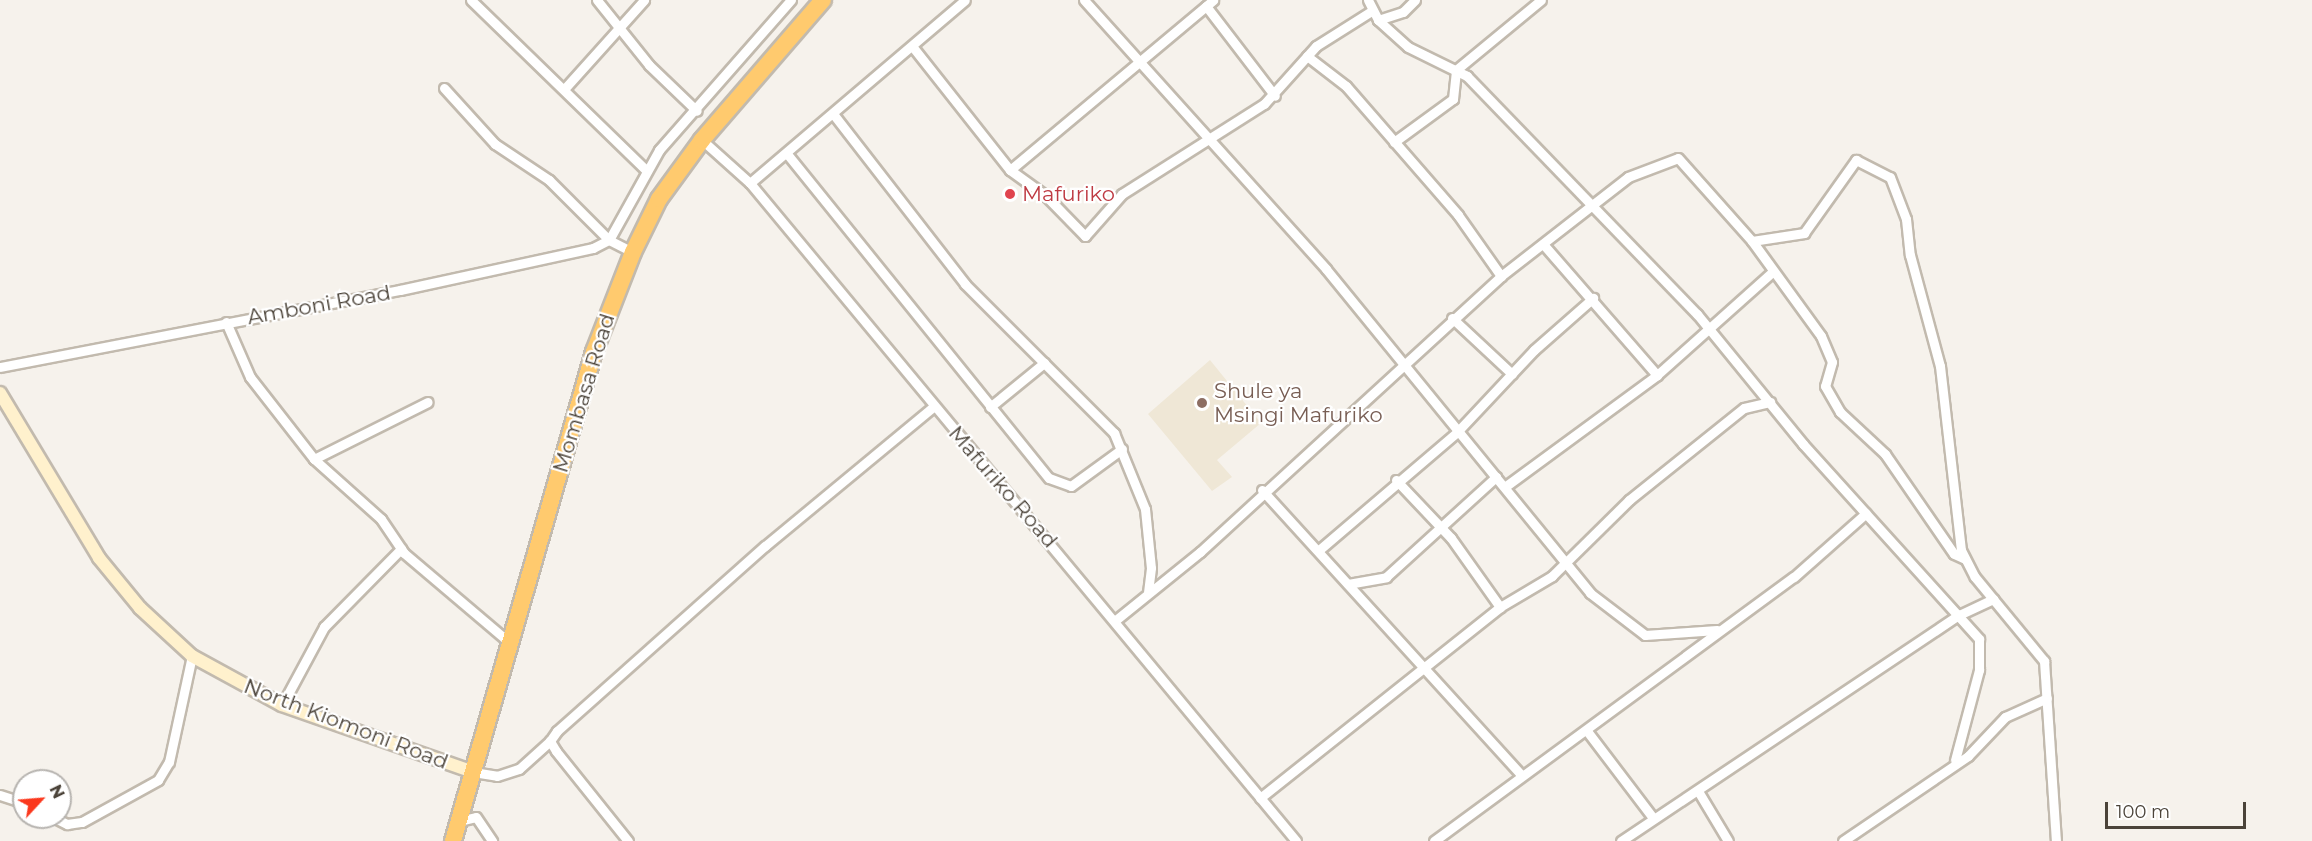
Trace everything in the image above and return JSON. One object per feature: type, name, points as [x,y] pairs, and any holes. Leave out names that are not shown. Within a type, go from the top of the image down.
[{"type":"highway","name":"Mombasa Road","points":[[453,841],[594,352],[633,252],[659,199],[702,140],[809,7],[823,0]]},
{"type":"main road","name":"North Kiomoni Road","points":[[0,393],[99,558],[140,608],[192,656],[282,705],[474,772]]},
{"type":"street","points":[[471,0],[566,87],[647,171]]},
{"type":"street","points":[[597,0],[618,29],[697,111]]},
{"type":"street","points":[[566,87],[644,0]]},
{"type":"street","points":[[609,240],[660,150],[697,111],[791,0]]},
{"type":"street","points":[[750,183],[834,115],[965,0]]},
{"type":"street","points":[[1084,0],[1319,261],[1457,432],[1506,486],[1565,558],[1590,593],[1645,634],[1717,630]]},
{"type":"street","points":[[1368,0],[1378,20],[1408,47],[1456,70],[1592,205],[1710,329],[1866,513],[1959,615],[1982,646],[1955,760]]},
{"type":"street","points":[[1378,20],[1403,12],[1415,0]]},
{"type":"street","points":[[1394,142],[1453,99],[1456,70],[1541,0]]},
{"type":"street","points":[[1010,170],[1210,3],[1275,96]]},
{"type":"street","points":[[912,46],[1010,170],[1046,196],[1085,236],[1122,194],[1275,96],[1307,56],[1373,10]]},
{"type":"street","points":[[1307,56],[1346,86],[1458,215],[1501,276]]},
{"type":"street","points":[[444,88],[495,144],[549,180],[609,240],[633,252]]},
{"type":"street","points":[[834,115],[965,284],[1114,433],[1145,509],[1151,568],[1148,593]]},
{"type":"street","name":"Mafuriko Road","points":[[702,140],[750,183],[934,406],[1117,619],[1296,841]]},
{"type":"street","points":[[788,154],[990,407],[1060,486],[1080,480],[1122,449]]},
{"type":"street","points":[[1117,619],[1200,552],[1262,490],[1501,276],[1628,177],[1678,158],[1752,241],[1772,272],[1821,336],[1832,362],[1825,386],[1840,412],[1885,454],[1954,554],[1965,559]]},
{"type":"street","points":[[1752,241],[1804,233],[1852,162],[1890,177],[1940,366],[1965,559],[1993,599],[2038,648],[2047,698],[2055,841]]},
{"type":"street","name":"Amboni Road","points":[[0,367],[412,287],[593,248],[609,240]]},
{"type":"street","points":[[1543,244],[1593,298],[1657,375]]},
{"type":"street","points":[[1506,486],[1657,375],[1772,272]]},
{"type":"street","points":[[1319,550],[1396,480],[1457,432],[1512,374],[1593,298]]},
{"type":"street","points":[[1452,318],[1512,374]]},
{"type":"street","points":[[226,322],[250,377],[314,459],[381,519],[401,549],[510,643]]},
{"type":"street","points":[[990,407],[1044,363]]},
{"type":"street","points":[[314,459],[428,402]]},
{"type":"street","points":[[1260,798],[1500,607],[1552,576],[1565,558],[1744,408],[1770,402]]},
{"type":"street","points":[[474,772],[497,776],[519,769],[765,546],[934,406]]},
{"type":"street","points":[[1348,584],[1386,577],[1441,532],[1496,477]]},
{"type":"street","points":[[1396,480],[1441,532],[1500,607]]},
{"type":"street","points":[[1262,490],[1348,584],[1427,665],[1521,775]]},
{"type":"street","points":[[1434,841],[1521,775],[1587,731],[1717,630],[1794,577],[1866,513]]},
{"type":"street","points":[[282,705],[324,627],[401,549]]},
{"type":"street","points":[[1621,841],[1959,615],[1993,599]]},
{"type":"street","points":[[72,823],[82,822],[158,780],[169,762],[192,656]]},
{"type":"street","points":[[1843,841],[1955,760],[1968,756],[2005,717],[2047,698]]},
{"type":"street","points":[[1587,731],[1653,818]]},
{"type":"street","points":[[550,741],[628,841]]},
{"type":"street","points":[[1698,791],[1728,841]]},
{"type":"street","points":[[459,821],[476,817],[492,841]]},
{"type":"shaded area","points":[[1210,360],[1261,423],[1217,460],[1232,477],[1212,491],[1148,414]]},
{"type":"place","name":"Mafuriko","points":[[1010,194]]},
{"type":"place","name":"Shule ya Msingi Mafuriko","points":[[1202,403]]}]
